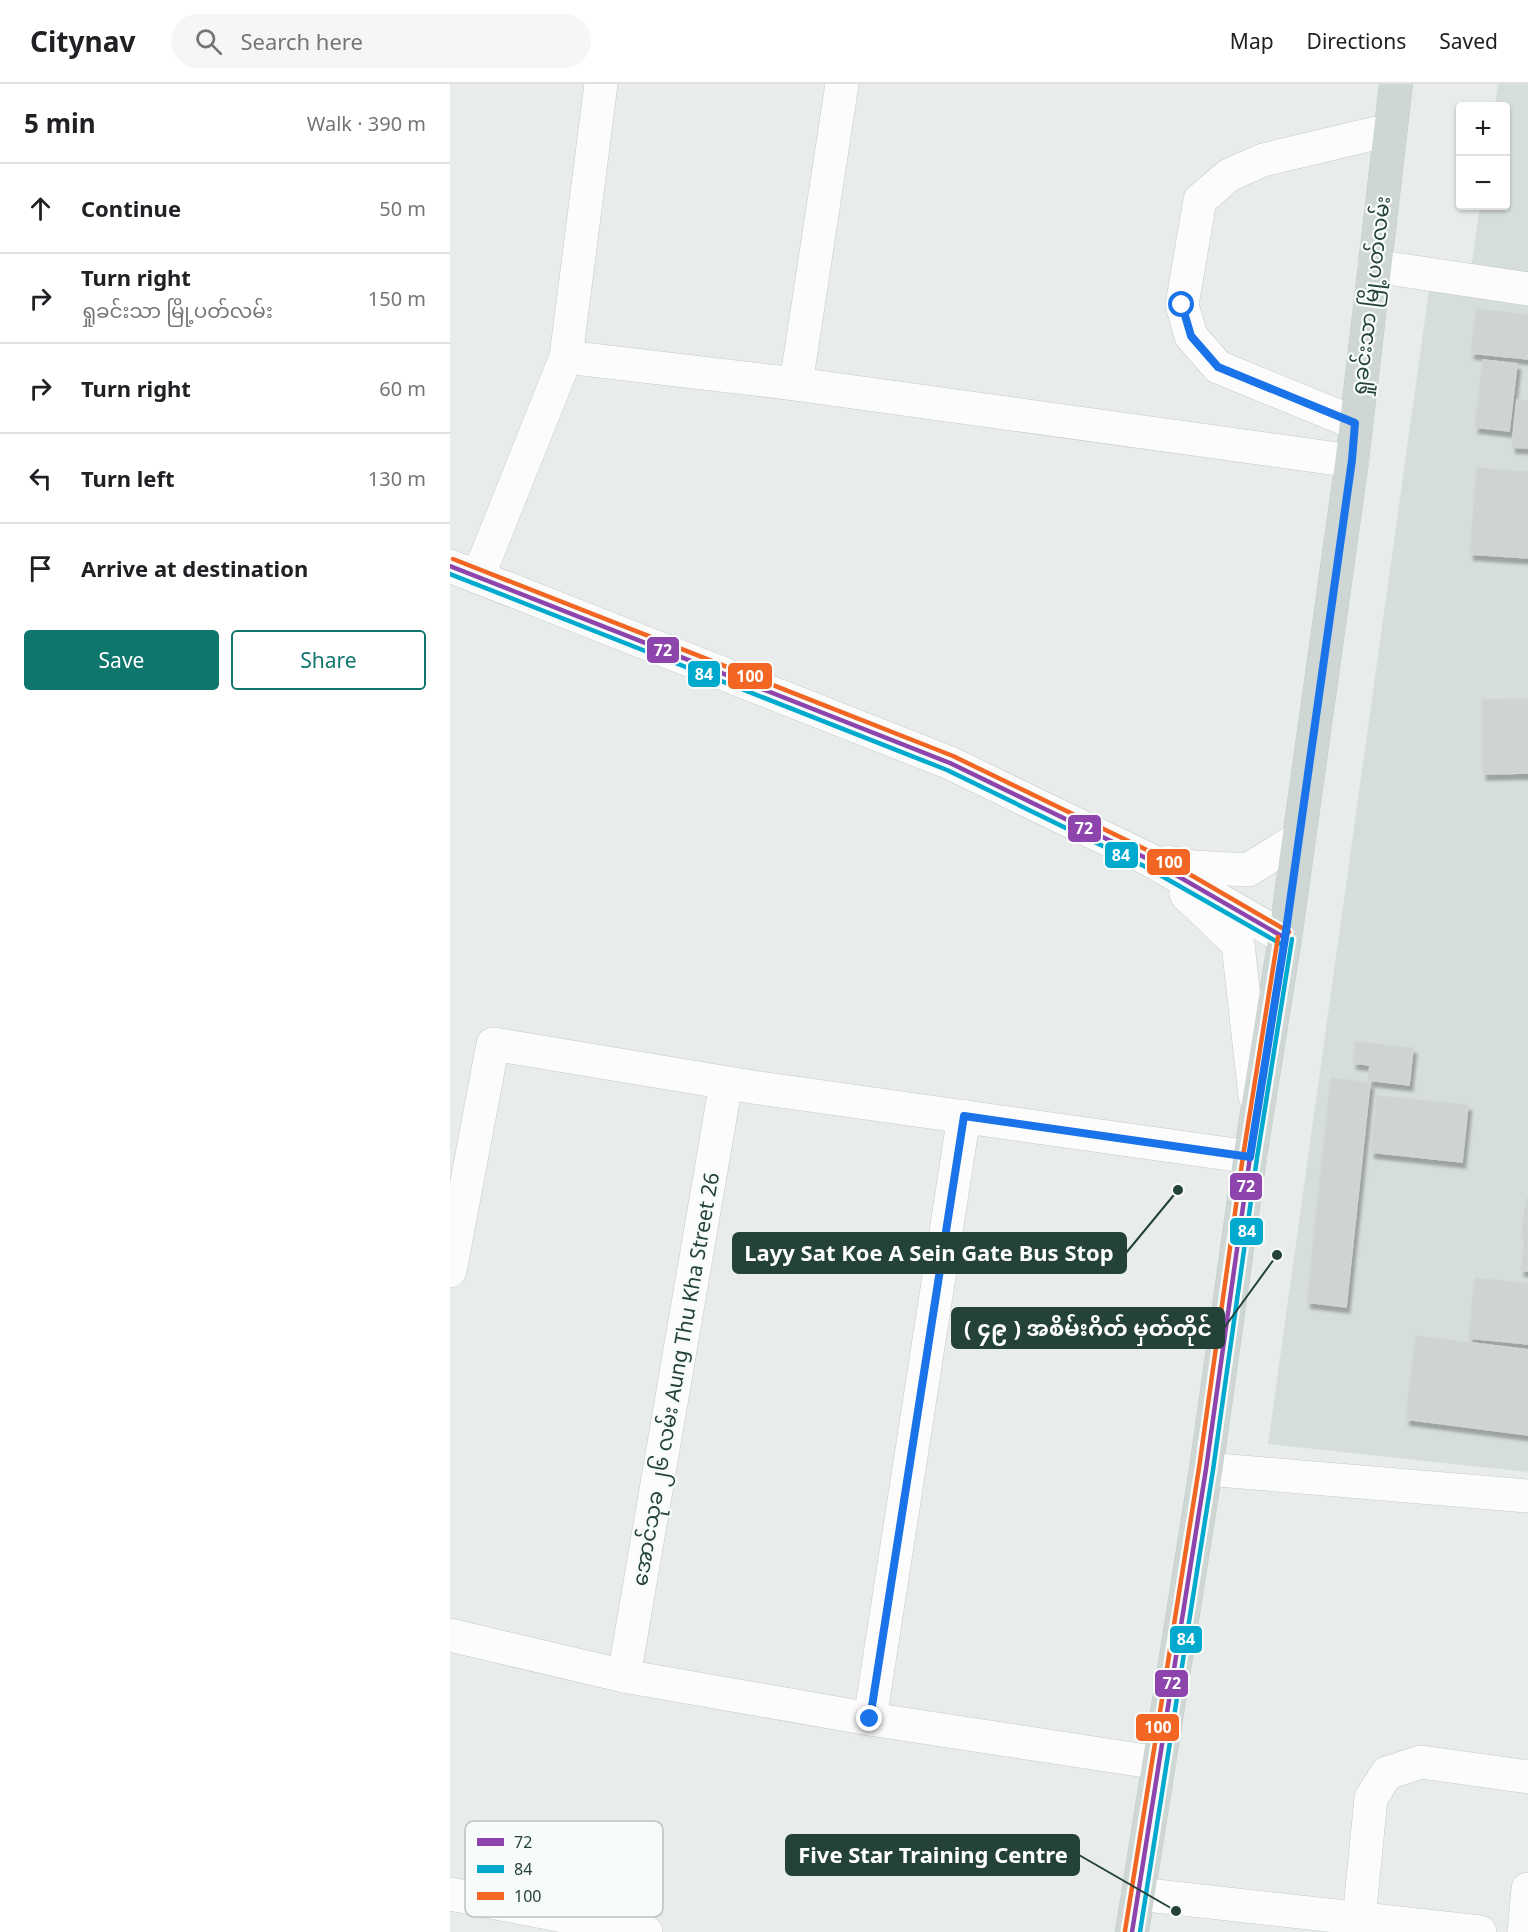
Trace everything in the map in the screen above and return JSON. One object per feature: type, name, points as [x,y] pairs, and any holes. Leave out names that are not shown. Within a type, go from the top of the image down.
[{"type":"main road","name":"ရှုခင်းသာ မြို့ပတ်လမ်း","points":[[1132,1932],[1206,1469],[1250,1157],[1285,938],[1352,460],[1396,84]]},
{"type":"street","points":[[602,84],[566,357],[464,572],[950,763],[1150,860],[1285,938]]},
{"type":"street","points":[[796,384],[842,84]]},
{"type":"street","points":[[1355,423],[1218,367],[1191,336],[1182,305],[1200,200],[1229,175],[1263,160],[1389,129]]},
{"type":"street","points":[[1374,266],[1528,289]]},
{"type":"street","points":[[566,357],[796,384],[1352,460]]},
{"type":"street","points":[[1150,860],[1193,867],[1248,870],[1299,838]]},
{"type":"street","points":[[1150,860],[1238,944],[1257,1114]]},
{"type":"street","points":[[450,1270],[493,1044],[726,1083],[1250,1157]]},
{"type":"street","name":"အောင်သုခ ၂၆ လမ်း Aung Thu Kha Street 26","points":[[624,1676],[726,1083]]},
{"type":"street","points":[[870,1719],[964,1116]]},
{"type":"street","points":[[1206,1469],[1528,1497]]},
{"type":"street","points":[[450,1635],[624,1676],[870,1719],[1159,1763]]},
{"type":"street","points":[[1359,1919],[1371,1798],[1387,1773],[1421,1762],[1528,1777]]},
{"type":"street","points":[[1524,1932],[1528,1889]]},
{"type":"street","points":[[450,1894],[465,1898]]},
{"type":"street","points":[[1138,1894],[1431,1929],[1480,1932]]},
{"type":"street","points":[[546,1917],[588,1927],[646,1932]]},
{"type":"shaded area","points":[[1498,84],[1528,84],[1528,1472],[1268,1444],[1429,290],[1467,297],[1479,210],[1510,210],[1510,102],[1496,102]]},
{"type":"building","points":[[1476,309],[1528,315],[1528,359],[1471,353]]},
{"type":"building","points":[[1483,360],[1517,364],[1509,431],[1475,427]]},
{"type":"building","points":[[1517,400],[1528,401],[1528,448],[1512,447]]},
{"type":"building","points":[[1477,468],[1528,472],[1528,558],[1470,554]]},
{"type":"building","points":[[1528,699],[1528,773],[1483,774],[1482,700]]},
{"type":"building","points":[[1355,1042],[1413,1048],[1409,1085],[1368,1080],[1370,1065],[1353,1063]]},
{"type":"building","points":[[1331,1078],[1370,1083],[1346,1307],[1307,1302]]},
{"type":"building","points":[[1377,1096],[1468,1105],[1462,1162],[1371,1152]]},
{"type":"building","points":[[1526,1199],[1528,1199],[1528,1235],[1522,1234]]},
{"type":"building","points":[[1525,1237],[1528,1237],[1528,1271],[1521,1270]]},
{"type":"building","points":[[1475,1278],[1528,1284],[1528,1344],[1469,1338]]},
{"type":"building","points":[[1416,1336],[1528,1350],[1528,1435],[1406,1419]]},
{"type":"transit line","name":"100","points":[[453,559],[953,756],[1153,853],[1289,932]]},
{"type":"transit line","name":"72","points":[[450,566],[950,763],[1150,860],[1285,938]]},
{"type":"transit line","name":"84","points":[[450,574],[947,770],[1146,867],[1281,944]]},
{"type":"transit line","name":"100","points":[[1125,1931],[1199,1468],[1243,1156],[1278,937]]},
{"type":"transit line","name":"72","points":[[1132,1932],[1206,1469],[1250,1157],[1285,938]]},
{"type":"transit line","name":"84","points":[[1140,1932],[1213,1470],[1257,1158],[1292,939]]},
{"type":"place","name":"Layy Sat Koe A Sein Gate Bus Stop","points":[[1178,1190]]},
{"type":"place","name":"( ၄၉ ) အစိမ်းဂိတ် မှတ်တိုင်","points":[[1277,1255]]},
{"type":"place","name":"Five Star Training Centre","points":[[1176,1911]]},
{"type":"route","points":[[870,1719],[964,1116],[1250,1157],[1285,938],[1352,460],[1355,423],[1218,367],[1191,336],[1182,305]]}]
